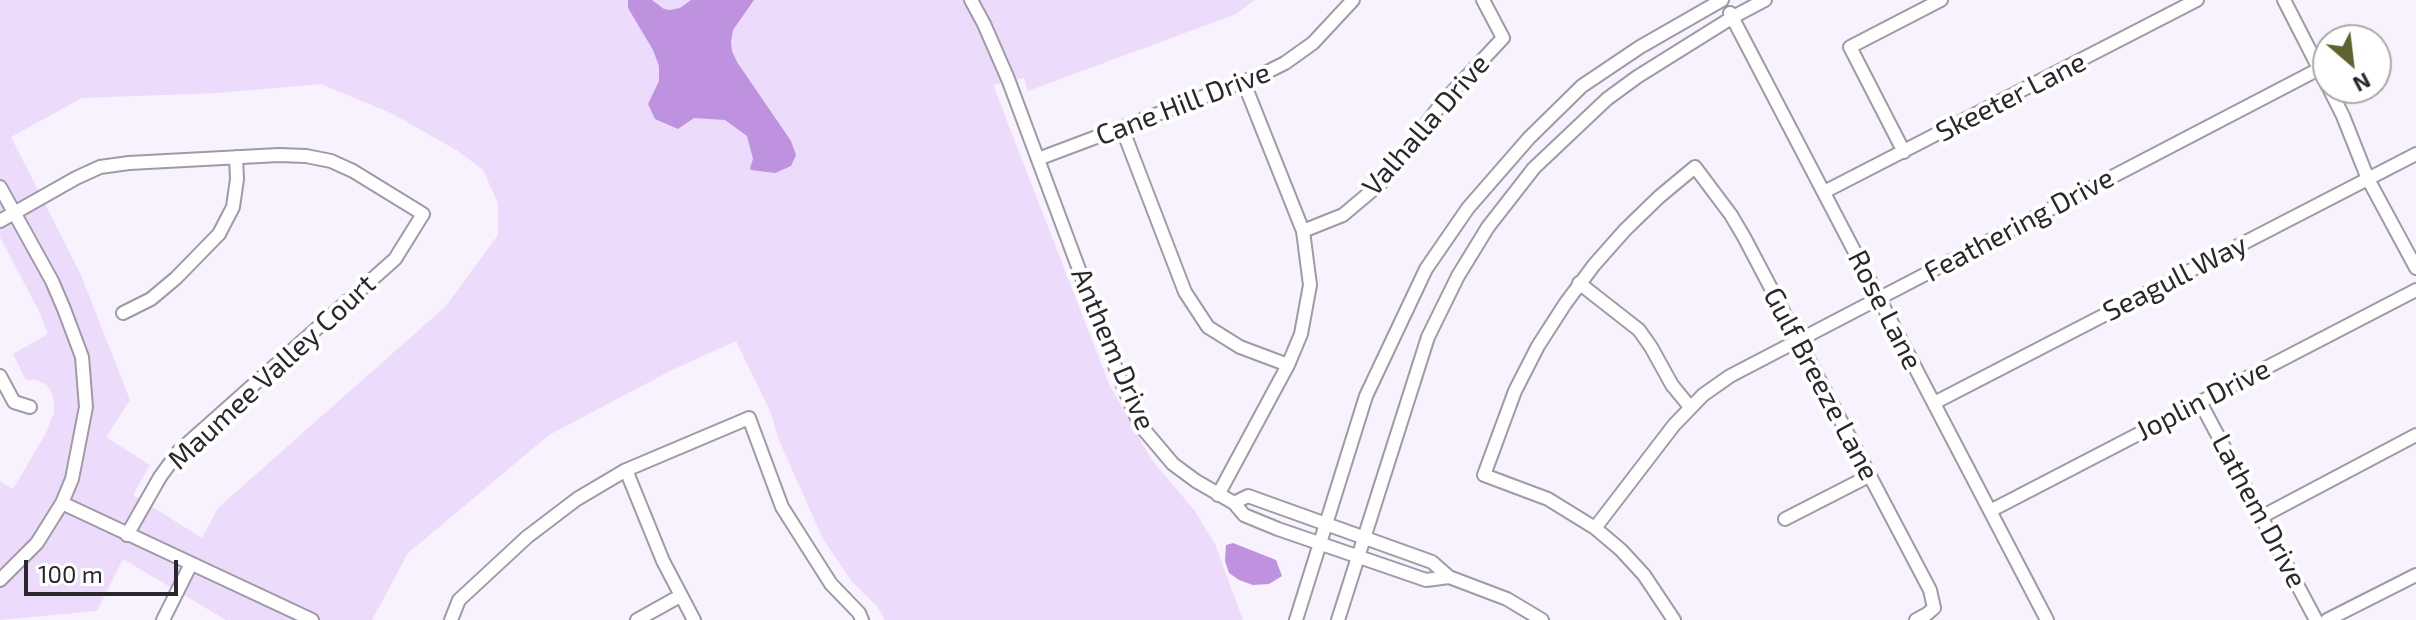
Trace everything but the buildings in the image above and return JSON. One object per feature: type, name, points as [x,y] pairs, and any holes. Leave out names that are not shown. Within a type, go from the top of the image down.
[{"type":"street","name":"Anthem Drive","points":[[971,0],[1008,79],[1108,348],[1140,425],[1173,464],[1234,503],[1244,515],[1426,580],[1449,577]]},
{"type":"street","name":"Cane Hill Drive","points":[[1038,159],[1244,83],[1285,63],[1313,43],[1353,0]]},
{"type":"street","name":"Valhalla Drive","points":[[1303,231],[1343,215],[1381,183],[1442,103],[1503,38],[1483,0]]},
{"type":"street","points":[[1296,620],[1366,396],[1426,269],[1468,208],[1529,138],[1582,86],[1640,47],[1723,0]]},
{"type":"street","name":"Rose Lane","points":[[1723,0],[2047,620]]},
{"type":"street","points":[[1338,620],[1428,337],[1458,276],[1488,227],[1534,168],[1607,99],[1637,77],[1765,0]]},
{"type":"street","points":[[1904,152],[1850,47],[1941,0]]},
{"type":"street","name":"Skeeter Lane","points":[[1824,192],[2197,0]]},
{"type":"street","points":[[2284,0],[2312,55]]},
{"type":"street","name":"Feathering Drive","points":[[1595,528],[1666,434],[1690,407],[1730,376],[2312,73]]},
{"type":"street","points":[[1218,495],[1288,365],[1301,334],[1310,285],[1303,231],[1244,83]]},
{"type":"street","points":[[2337,104],[2368,179],[2416,268]]},
{"type":"street","points":[[1122,128],[1185,292],[1208,327],[1240,347],[1288,365]]},
{"type":"street","name":"Seagull Way","points":[[1934,403],[2416,154]]},
{"type":"street","name":"Maumee Valley Court","points":[[127,535],[160,477],[179,451],[395,259],[423,214],[331,161],[306,156],[236,157]]},
{"type":"street","points":[[0,221],[100,167],[236,157],[233,207],[219,234],[151,299],[123,313]]},
{"type":"street","name":"Gulf Breeze Lane","points":[[1579,283],[1625,230],[1695,167],[1738,226],[1930,590],[1934,608],[1916,620]]},
{"type":"street","points":[[0,187],[52,281],[82,357],[86,407],[72,479],[62,503],[37,543],[0,580]]},
{"type":"street","points":[[1674,620],[1644,575],[1595,528],[1548,499],[1484,475],[1520,380],[1579,283],[1639,330],[1672,385],[1690,407]]},
{"type":"street","name":"Joplin Drive","points":[[1990,511],[2416,290]]},
{"type":"street","points":[[0,376],[14,402],[30,407]]},
{"type":"street","name":"Lathem Drive","points":[[2200,402],[2316,620]]},
{"type":"street","points":[[451,620],[459,600],[527,537],[577,499],[626,470],[749,418],[782,507],[831,584],[862,620]]},
{"type":"street","points":[[2263,516],[2416,435]]},
{"type":"street","points":[[626,470],[663,561],[694,620]]},
{"type":"street","points":[[1785,519],[1869,476]]},
{"type":"street","name":"Anthem Drive","points":[[1234,503],[1248,496],[1432,562],[1449,577],[1500,595],[1542,620]]},
{"type":"street","points":[[62,503],[312,620]]},
{"type":"street","points":[[163,620],[191,564]]},
{"type":"street","points":[[2327,620],[2416,575]]},
{"type":"street","points":[[637,620],[680,596]]},
{"type":"shaded area","points":[[0,0],[1255,0],[1236,14],[1028,91],[1024,78],[993,85],[1109,384],[1151,459],[1194,510],[1215,544],[1243,620],[885,620],[877,606],[852,582],[823,539],[778,438],[771,413],[736,341],[674,369],[549,435],[408,553],[372,620],[226,620],[123,559],[97,611],[0,620],[0,481],[13,489],[45,435],[54,413],[54,404],[47,385],[37,380],[26,380],[13,354],[48,334],[0,237]],"holes":[[[321,84],[393,114],[458,151],[483,170],[498,203],[498,235],[446,306],[218,508],[202,538],[133,495],[150,465],[106,437],[130,400],[81,275],[11,137],[82,98],[218,93]]]},
{"type":"shaded area","points":[[628,0],[652,0],[670,10],[680,8],[691,0],[754,0],[733,30],[732,51],[791,141],[796,155],[791,166],[775,173],[751,170],[753,159],[747,136],[725,120],[694,118],[678,129],[655,119],[648,104],[659,81],[659,66],[628,8]]},
{"type":"shaded area","points":[[1233,543],[1276,560],[1282,576],[1269,584],[1253,585],[1239,580],[1229,573],[1225,561],[1226,545]]}]
